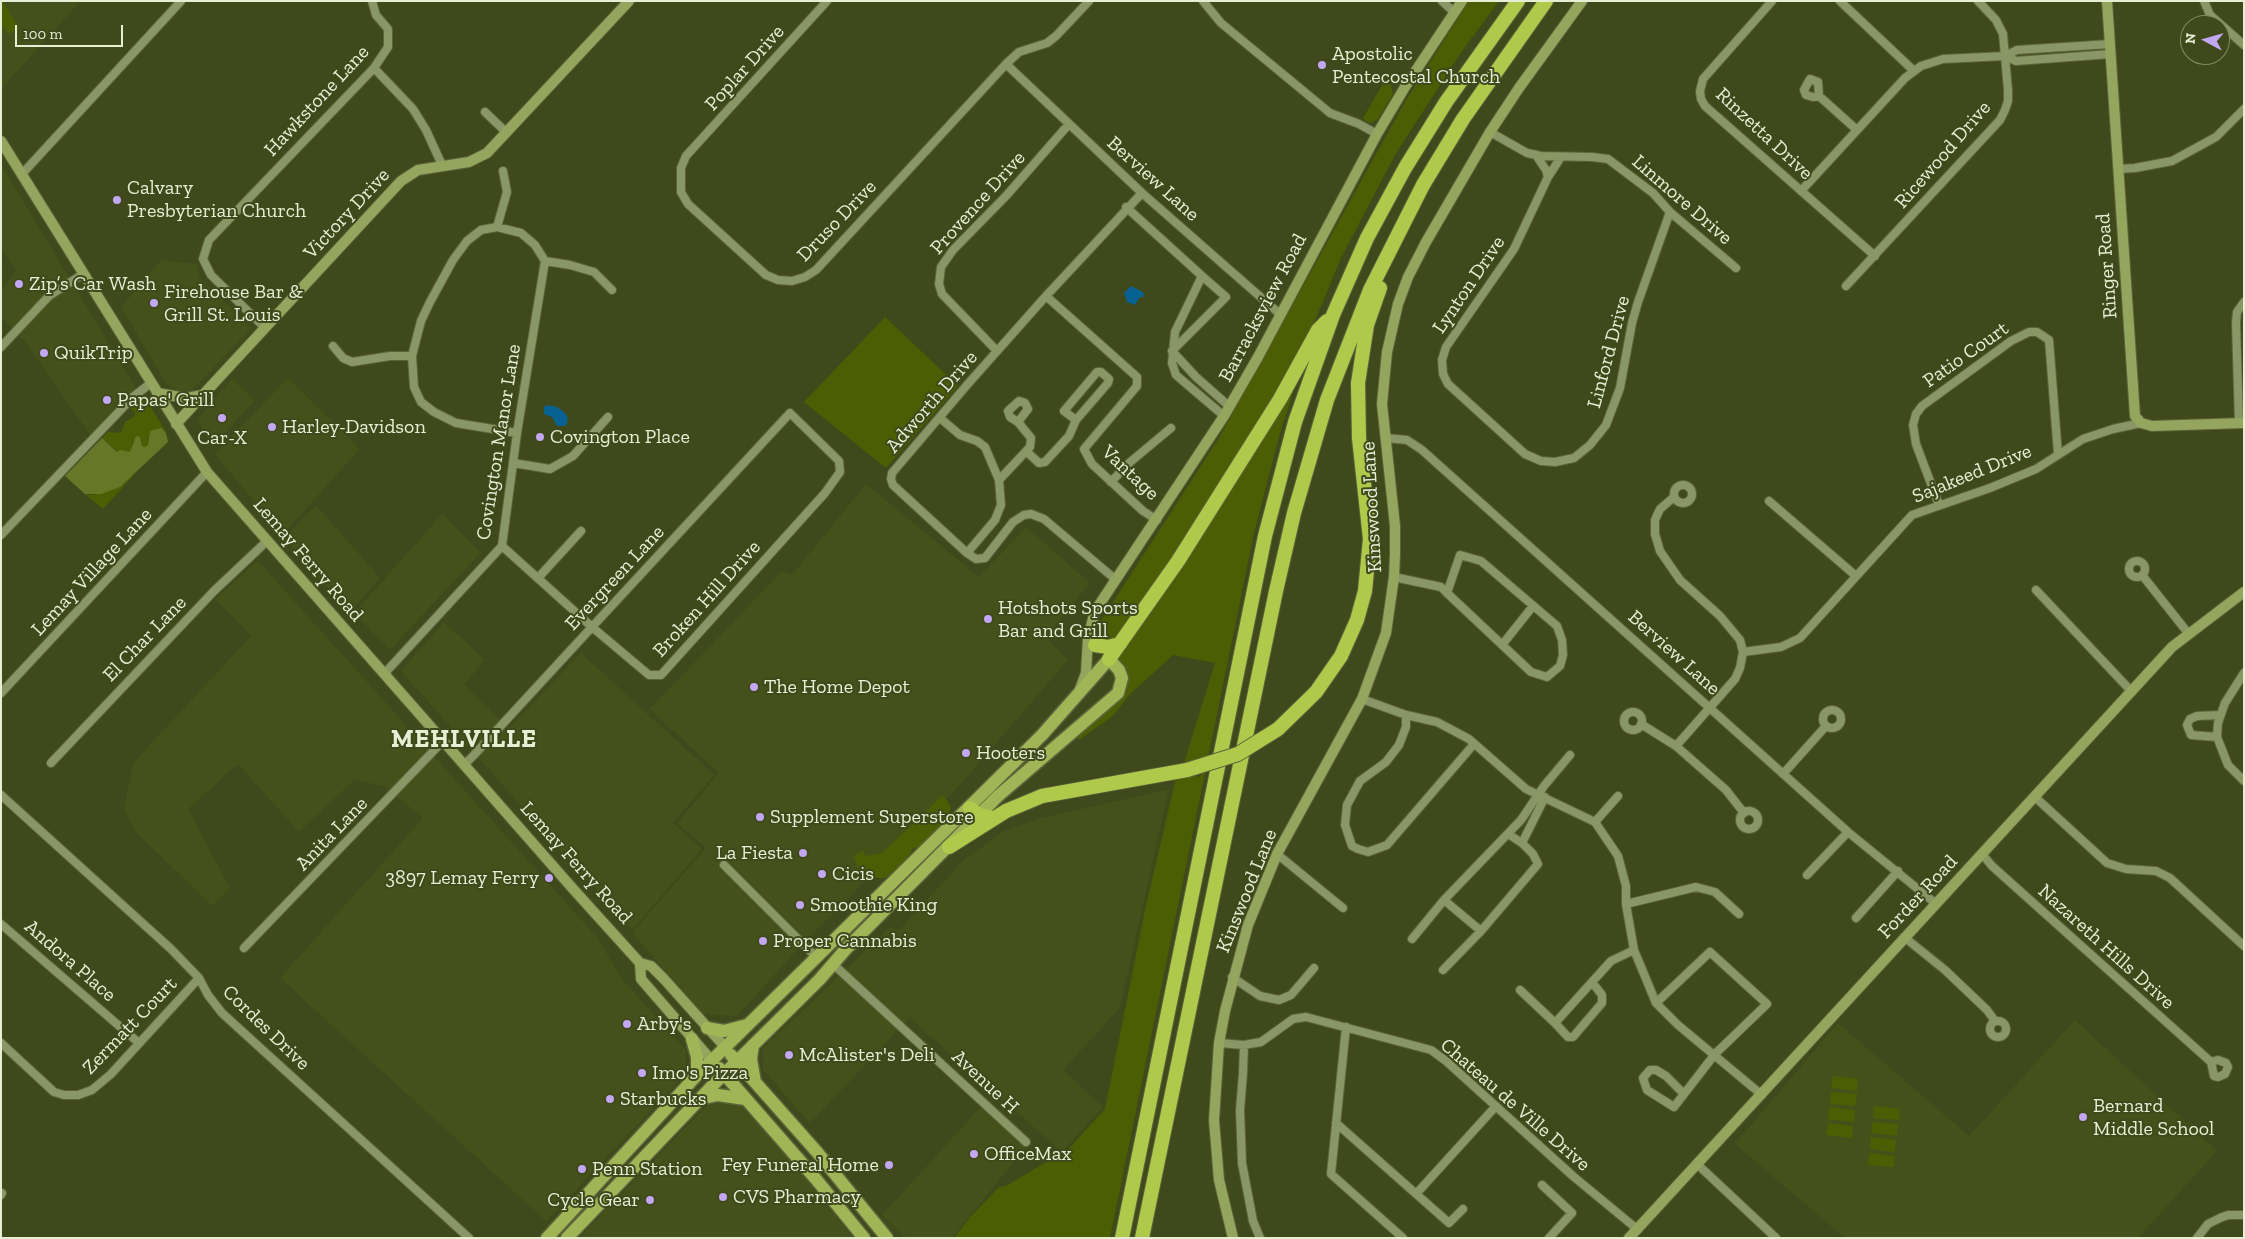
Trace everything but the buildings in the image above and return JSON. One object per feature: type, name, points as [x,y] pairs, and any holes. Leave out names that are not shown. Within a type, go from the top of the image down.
[{"type":"highway","points":[[1122,1238],[1274,498],[1304,394],[1333,315],[1367,238],[1410,160],[1446,102],[1518,1]]},
{"type":"highway","points":[[1142,1238],[1235,782],[1294,514],[1315,437],[1340,363],[1370,290],[1404,220],[1463,118],[1546,1]]},
{"type":"highway","points":[[949,847],[980,814],[1042,796],[1186,770],[1211,764],[1238,754],[1278,729],[1298,712],[1325,680],[1347,645],[1361,608],[1368,574],[1370,539],[1359,438],[1358,383],[1367,325],[1404,220]]},
{"type":"highway","points":[[1109,659],[1183,553],[1280,399],[1318,330],[1333,315]]},
{"type":"highway","points":[[1095,644],[1108,647],[1120,644]]},
{"type":"main road","points":[[548,1238],[697,1075],[816,958],[980,814],[1013,782],[1118,693],[1122,678],[1119,670],[1109,659],[1042,735],[980,814]]},
{"type":"main road","points":[[567,1238],[845,950],[949,847]]},
{"type":"main road","points":[[707,1028],[724,1030],[747,1025]]},
{"type":"main road","points":[[692,1039],[697,1057],[697,1075]]},
{"type":"main road","points":[[753,1045],[752,1059],[755,1082]]},
{"type":"main road","name":"Lemay Ferry Road","points":[[725,1048],[817,1152],[887,1238]]},
{"type":"main road","name":"Lemay Ferry Road","points":[[712,1061],[815,1178],[864,1238]]},
{"type":"main road","points":[[699,1100],[718,1095],[745,1099]]},
{"type":"street","points":[[22,174],[181,1]]},
{"type":"street","name":"Hawkstone Lane","points":[[265,328],[211,275],[203,259],[209,240],[374,68],[388,47],[389,38],[388,29],[376,15],[372,1]]},
{"type":"street","name":"Victory Drive","points":[[176,424],[401,181],[418,170],[469,162],[479,158],[507,132],[629,1]]},
{"type":"street","name":"Poplar Drive","points":[[686,156],[827,1]]},
{"type":"street","name":"Druso Drive","points":[[686,156],[681,168],[680,180],[682,192],[688,204],[766,275],[778,280],[792,281],[805,277],[816,270],[1006,64],[1019,52],[1047,43],[1056,36],[1088,1]]},
{"type":"street","points":[[1203,1],[1221,23],[1330,113],[1359,124],[1377,134]]},
{"type":"street","points":[[1442,1],[1454,12]]},
{"type":"street","name":"Barracksview Road","points":[[1078,694],[1086,673],[1090,628],[1095,611],[1230,407],[1377,134],[1462,1]]},
{"type":"street","name":"Kinswood Lane","points":[[1233,1238],[1219,1180],[1214,1120],[1219,1043],[1232,977],[1248,925],[1277,854],[1362,699],[1386,633],[1394,577],[1395,526],[1382,404],[1390,332],[1408,277],[1426,242],[1490,132],[1519,88],[1582,1]]},
{"type":"street","name":"Rinzetta Drive","points":[[1772,1],[1703,79],[1700,90],[1705,106],[1875,256]]},
{"type":"street","points":[[1840,1],[1913,70]]},
{"type":"street","name":"Ricewood Drive","points":[[1846,286],[2000,120],[2008,101],[2003,34],[1996,20],[1978,1]]},
{"type":"street","name":"Ringer Road","points":[[2107,1],[2134,411],[2141,423]]},
{"type":"street","points":[[2204,1],[2210,15],[2244,45]]},
{"type":"street","points":[[1801,191],[1913,70],[1938,60],[2005,56],[2017,50],[2110,49]]},
{"type":"street","name":"Berview Lane","points":[[1006,64],[1142,192],[1281,315]]},
{"type":"street","points":[[374,68],[413,109],[426,130],[442,165]]},
{"type":"street","points":[[1819,96],[1857,130]]},
{"type":"street","points":[[2118,169],[2135,168],[2172,161],[2216,137],[2244,109]]},
{"type":"street","points":[[484,112],[507,132]]},
{"type":"street","name":"Provence Drive","points":[[997,351],[942,294],[939,284],[941,266],[953,250],[1006,196],[1069,124]]},
{"type":"street","name":"Linmore Drive","points":[[1490,132],[1528,153],[1536,155],[1608,159],[1653,193],[1670,212],[1736,268]]},
{"type":"street","name":"Lemay Ferry Road","points":[[1,141],[207,472],[640,963],[651,966],[725,1048]]},
{"type":"street","points":[[1536,155],[1546,170],[1548,177]]},
{"type":"street","name":"Lynton Drive","points":[[1541,461],[1525,454],[1448,384],[1443,374],[1442,360],[1446,347],[1518,241],[1548,177],[1561,157]]},
{"type":"street","points":[[497,227],[507,192],[502,171]]},
{"type":"street","name":"Adworth Drive","points":[[967,552],[893,485],[892,473],[997,351],[1126,207],[1142,192]]},
{"type":"street","points":[[1126,207],[1226,297],[1172,351]]},
{"type":"street","name":"Linford Drive","points":[[1541,461],[1555,462],[1574,458],[1590,445],[1606,425],[1620,388],[1632,323],[1638,302],[1670,212]]},
{"type":"street","points":[[517,433],[456,423],[434,412],[422,402],[414,387],[412,356],[421,321],[453,260],[467,241],[481,230],[497,227],[521,233],[535,245],[545,261],[570,265],[594,272],[612,290]]},
{"type":"street","name":"Covington Manor Lane","points":[[384,674],[502,546],[517,433],[545,261]]},
{"type":"street","points":[[1,347],[49,296],[83,274]]},
{"type":"street","points":[[1202,276],[1175,332],[1172,363],[1176,375],[1224,416]]},
{"type":"street","name":"Vantage","points":[[1046,296],[1137,377],[1137,386],[1084,448],[1092,464],[1157,520]]},
{"type":"street","points":[[2141,423],[2158,426],[2242,423],[2236,323],[2237,312],[2244,302]]},
{"type":"street","name":"Patio Court","points":[[1938,505],[1916,444],[1913,425],[1916,414],[1922,406],[2004,346],[2029,332],[2037,332],[2049,340],[2058,454]]},
{"type":"street","points":[[333,346],[343,358],[352,362],[390,356],[412,356]]},
{"type":"street","points":[[1172,351],[1196,377],[1230,407]]},
{"type":"street","points":[[1027,452],[1039,463],[1045,462],[1069,436],[1076,420],[1108,383],[1109,379],[1101,372],[1097,372],[1064,411],[1076,420]]},
{"type":"street","points":[[1,535],[134,397],[150,383]]},
{"type":"street","points":[[157,393],[186,398],[203,395]]},
{"type":"street","name":"Broken Hill Drive","points":[[502,546],[592,627],[649,675],[660,674],[825,492],[840,472],[839,461],[790,413]]},
{"type":"street","name":"Evergreen Lane","points":[[464,765],[790,413]]},
{"type":"street","points":[[513,463],[550,469],[573,456],[608,417]]},
{"type":"street","points":[[940,418],[960,435],[977,441],[985,447],[999,480],[1001,505],[996,520],[967,552],[976,559],[985,558],[1013,522],[1024,515],[1030,514],[1044,519],[1115,580]]},
{"type":"street","points":[[999,480],[1027,452],[1030,446],[1031,438],[1018,422]]},
{"type":"street","name":"Sajakeed Drive","points":[[1743,652],[1780,647],[1800,638],[1912,515],[1990,488],[2036,469],[2083,439],[2099,433],[2141,423]]},
{"type":"street","points":[[1111,482],[1129,462],[1171,428]]},
{"type":"street","name":"Berview Lane","points":[[1386,438],[1407,440],[1422,450],[1848,832],[1936,903]]},
{"type":"street","name":"Lemay Village Lane","points":[[1,693],[207,472]]},
{"type":"street","points":[[1674,497],[1660,508],[1655,520],[1655,534],[1660,551],[1680,580],[1720,616],[1740,640],[1743,652],[1740,668],[1735,679],[1676,746]]},
{"type":"street","points":[[1769,500],[1856,576]]},
{"type":"street","points":[[538,578],[581,531]]},
{"type":"street","name":"El Char Lane","points":[[50,762],[214,591],[267,541]]},
{"type":"street","points":[[1394,577],[1441,587],[1447,593],[1502,645],[1531,672],[1547,677],[1560,666],[1563,655],[1562,640],[1557,626],[1481,561],[1460,555],[1447,593]]},
{"type":"street","points":[[2142,575],[2188,633]]},
{"type":"street","points":[[2036,590],[2132,692]]},
{"type":"street","name":"Forder Road","points":[[1629,1238],[2172,647],[2244,592]]},
{"type":"street","points":[[1502,645],[1533,606]]},
{"type":"street","points":[[1090,628],[1095,644],[1109,659]]},
{"type":"street","points":[[2244,673],[2232,689],[2220,715],[2217,737],[2228,765],[2244,781]]},
{"type":"street","points":[[1362,699],[1406,714],[1433,720],[1474,744],[1526,789],[1595,822],[1618,856],[1626,886],[1626,904],[1634,950],[1656,1004],[1678,1025],[1762,1095]]},
{"type":"street","points":[[1406,714],[1406,727],[1399,745],[1386,762],[1360,781],[1352,794],[1345,818],[1347,833],[1352,846],[1362,851],[1375,850],[1387,845],[1474,744]]},
{"type":"street","points":[[2217,737],[2191,735],[2187,725],[2190,719],[2197,716],[2220,715]]},
{"type":"street","points":[[1641,724],[1676,746],[1726,790],[1744,813]]},
{"type":"street","points":[[1783,774],[1826,726]]},
{"type":"street","name":"Anita Lane","points":[[244,948],[443,741]]},
{"type":"street","points":[[1412,939],[1444,900],[1508,834],[1541,796],[1570,756]]},
{"type":"street","name":"Cordes Drive","points":[[1,796],[171,948],[199,978],[222,1013],[469,1238]]},
{"type":"street","points":[[1522,843],[1541,796]]},
{"type":"street","points":[[1595,822],[1618,796]]},
{"type":"street","points":[[2035,797],[2107,863],[2126,869],[2156,871],[2170,878],[2244,946]]},
{"type":"street","points":[[1807,875],[1848,832]]},
{"type":"street","points":[[1444,970],[1481,931],[1538,864],[1533,854],[1522,843],[1508,834]]},
{"type":"street","points":[[1277,854],[1344,908]]},
{"type":"street","name":"Nazareth Hills Drive","points":[[1982,854],[1992,866],[2210,1062]]},
{"type":"street","points":[[724,865],[816,958]]},
{"type":"street","points":[[1856,918],[1898,871]]},
{"type":"street","points":[[1626,904],[1696,887],[1715,892],[1739,914]]},
{"type":"street","points":[[1444,900],[1481,931]]},
{"type":"street","name":"Andora Place","points":[[1,924],[139,1043]]},
{"type":"street","points":[[1904,937],[1945,970],[1987,1010],[1996,1022]]},
{"type":"street","points":[[1554,1023],[1611,961],[1634,950]]},
{"type":"street","points":[[1656,1004],[1710,952],[1767,1004],[1714,1054],[1684,1094],[1674,1107],[1647,1090],[1643,1078],[1650,1070],[1661,1072],[1684,1094]]},
{"type":"street","name":"Lemay Ferry Road","points":[[640,963],[641,979],[712,1061]]},
{"type":"street","name":"Avenue H","points":[[833,964],[1026,1142]]},
{"type":"street","points":[[1232,977],[1260,996],[1279,1000],[1291,995],[1314,968]]},
{"type":"street","name":"Zermatt Court","points":[[1,1043],[54,1092],[71,1096],[92,1090],[111,1074],[199,978]]},
{"type":"street","points":[[1520,990],[1568,1037],[1573,1037],[1602,1003],[1602,995],[1592,982]]},
{"type":"street","name":"Chateau de Ville Drive","points":[[1219,1043],[1244,1045],[1261,1042],[1293,1019],[1306,1017],[1431,1050],[1446,1061],[1568,1172],[1636,1229]]},
{"type":"street","points":[[1346,1027],[1331,1174],[1403,1238]]},
{"type":"street","points":[[1244,1045],[1244,1073],[1240,1110],[1242,1163],[1253,1221],[1260,1238]]},
{"type":"street","points":[[1416,1194],[1496,1106]]},
{"type":"street","points":[[1336,1123],[1449,1223],[1463,1209]]},
{"type":"street","points":[[1697,1164],[1776,1238]]},
{"type":"street","points":[[1542,1185],[1572,1212],[1549,1238]]},
{"type":"street","points":[[2197,1238],[2208,1224],[2220,1218],[2228,1215],[2244,1215]]},
{"type":"shaded area","points":[[1,1],[81,1],[1,89]]},
{"type":"shaded area","points":[[2,1],[19,28],[9,34],[1,23]]},
{"type":"shaded area","points":[[1469,1],[1499,1],[1460,54],[1395,155],[1341,258],[1317,316],[1284,380],[1185,541],[1114,640],[1102,639],[1098,631],[1102,619],[1219,438],[1406,100]]},
{"type":"shaded area","points":[[1384,82],[1391,85],[1393,94],[1378,119],[1371,123],[1366,122],[1363,118]]},
{"type":"shaded area","points":[[1,165],[136,388],[90,435],[27,344],[1,316],[1,292],[16,270],[1,248]]},
{"type":"shaded area","points":[[161,260],[196,264],[201,280],[252,328],[191,391],[177,391],[166,383],[121,307]]},
{"type":"shaded area","points":[[885,317],[958,386],[886,468],[804,402]]},
{"type":"shaded area","points":[[288,378],[360,449],[282,535],[215,454]]},
{"type":"shaded area","points":[[232,379],[255,400],[212,447],[197,419]]},
{"type":"shaded area","points":[[1293,387],[1254,533],[1110,1238],[954,1238],[971,1216],[999,1187],[1006,1186],[1058,1155],[1061,1157],[1105,1109],[1146,905],[1176,778],[1188,775],[1200,777],[1203,761],[1183,766],[1215,663],[1173,655],[1130,694],[1114,715],[1079,740],[1077,737],[1121,698],[1126,691],[1127,673],[1116,657],[1143,623]]},
{"type":"shaded area","points":[[145,397],[166,432],[163,431],[148,438],[148,446],[142,446],[140,437],[133,442],[130,453],[118,452],[102,438],[108,432],[121,433],[125,422],[135,416],[135,412],[130,408],[138,400],[141,402]]},
{"type":"shaded area","points":[[161,428],[166,433],[168,442],[120,487],[101,494],[85,494],[65,476],[102,438],[117,452],[120,450],[130,452],[136,436],[140,437],[142,446],[145,447],[148,445],[150,431]]},
{"type":"shaded area","points":[[130,476],[133,476],[103,509],[85,494],[92,495],[105,492],[124,484]]},
{"type":"shaded area","points":[[866,484],[979,577],[1026,527],[1090,583],[1046,637],[1068,660],[959,786],[796,951],[737,1016],[703,1014],[632,933],[706,848],[677,823],[719,773],[650,709],[782,571],[792,575]]},
{"type":"shaded area","points":[[316,505],[380,578],[350,612],[284,538]]},
{"type":"shaded area","points":[[442,514],[481,552],[390,650],[354,613]]},
{"type":"shaded area","points":[[258,561],[597,937],[622,979],[686,1050],[686,1074],[546,1221],[280,978],[423,818],[384,786],[354,780],[299,832],[238,764],[188,809],[230,888],[212,906],[134,830],[124,808],[133,763],[251,636],[215,599]]},
{"type":"shaded area","points":[[444,622],[485,660],[464,685],[509,728],[581,653],[714,775],[673,823],[702,849],[632,930],[401,671]]},
{"type":"shaded area","points":[[1169,789],[1120,1008],[1063,1070],[1103,1107],[1062,1152],[910,1018],[810,1123],[763,1070],[763,1048],[889,928],[900,929],[964,860],[1004,831],[1042,818]]},
{"type":"shaded area","points":[[943,795],[951,808],[946,821],[917,849],[915,847],[911,851],[912,853],[890,875],[884,878],[877,878],[857,866],[854,857],[856,854],[863,851],[866,856],[882,853]]},
{"type":"shaded area","name":"Bernard Middle School","points":[[2075,1020],[2217,1151],[2138,1238],[1845,1238],[1735,1144],[1838,1023],[1969,1136]]},
{"type":"shaded area","points":[[1833,1076],[1858,1079],[1857,1091],[1831,1088]]},
{"type":"shaded area","points":[[1831,1092],[1857,1094],[1855,1106],[1830,1104]]},
{"type":"shaded area","points":[[719,1099],[736,1103],[744,1108],[796,1167],[853,1238],[579,1238],[710,1102]]},
{"type":"shaded area","points":[[988,1099],[1032,1140],[952,1238],[906,1238],[882,1215]]},
{"type":"shaded area","points":[[1874,1106],[1900,1109],[1899,1120],[1873,1118]]},
{"type":"shaded area","points":[[1829,1107],[1855,1110],[1854,1122],[1828,1119]]},
{"type":"shaded area","points":[[1873,1122],[1898,1124],[1897,1136],[1871,1133]]},
{"type":"shaded area","points":[[1828,1123],[1853,1126],[1852,1138],[1826,1135]]},
{"type":"shaded area","points":[[1871,1137],[1896,1140],[1895,1152],[1870,1149]]},
{"type":"shaded area","points":[[1869,1153],[1895,1156],[1894,1167],[1868,1165]]},
{"type":"water","points":[[1131,286],[1143,292],[1144,297],[1140,297],[1135,305],[1127,302],[1124,293]]},
{"type":"water","points":[[548,405],[557,407],[564,412],[568,418],[566,426],[557,426],[552,417],[544,414],[544,407]]},
{"type":"place","name":"Apostolic Pentecostal Church","points":[[1322,65]]},
{"type":"place","name":"Calvary Presbyterian Church","points":[[117,200]]},
{"type":"place","name":"Zip’s Car Wash","points":[[19,284]]},
{"type":"place","name":"Firehouse Bar & Grill St. Louis","points":[[154,303]]},
{"type":"place","name":"QuikTrip","points":[[44,353]]},
{"type":"place","name":"Papas' Grill","points":[[107,400]]},
{"type":"place","name":"Car-X","points":[[222,418]]},
{"type":"place","name":"Harley-Davidson","points":[[272,427]]},
{"type":"place","name":"Covington Place","points":[[540,437]]},
{"type":"place","name":"Hotshots Sports Bar and Grill","points":[[988,619]]},
{"type":"place","name":"The Home Depot","points":[[754,687]]},
{"type":"place","name":"Hooters","points":[[966,753]]},
{"type":"place","name":"Supplement Superstore","points":[[760,817]]},
{"type":"place","name":"La Fiesta","points":[[803,853]]},
{"type":"place","name":"Cicis","points":[[822,874]]},
{"type":"place","name":"3897 Lemay Ferry","points":[[549,878]]},
{"type":"place","name":"Smoothie King","points":[[800,905]]},
{"type":"place","name":"Proper Cannabis","points":[[763,941]]},
{"type":"place","name":"Arby's","points":[[627,1024]]},
{"type":"place","name":"McAlister's Deli","points":[[789,1055]]},
{"type":"place","name":"Imo's Pizza","points":[[642,1073]]},
{"type":"place","name":"Starbucks","points":[[610,1099]]},
{"type":"place","name":"Bernard Middle School","points":[[2083,1117]]},
{"type":"place","name":"OfficeMax","points":[[974,1154]]},
{"type":"place","name":"Fey Funeral Home","points":[[889,1165]]},
{"type":"place","name":"Penn Station","points":[[582,1169]]},
{"type":"place","name":"CVS Pharmacy","points":[[723,1197]]},
{"type":"place","name":"Cycle Gear","points":[[650,1200]]},
{"type":"district","name":"MEHLVILLE","points":[[464,740]]}]
